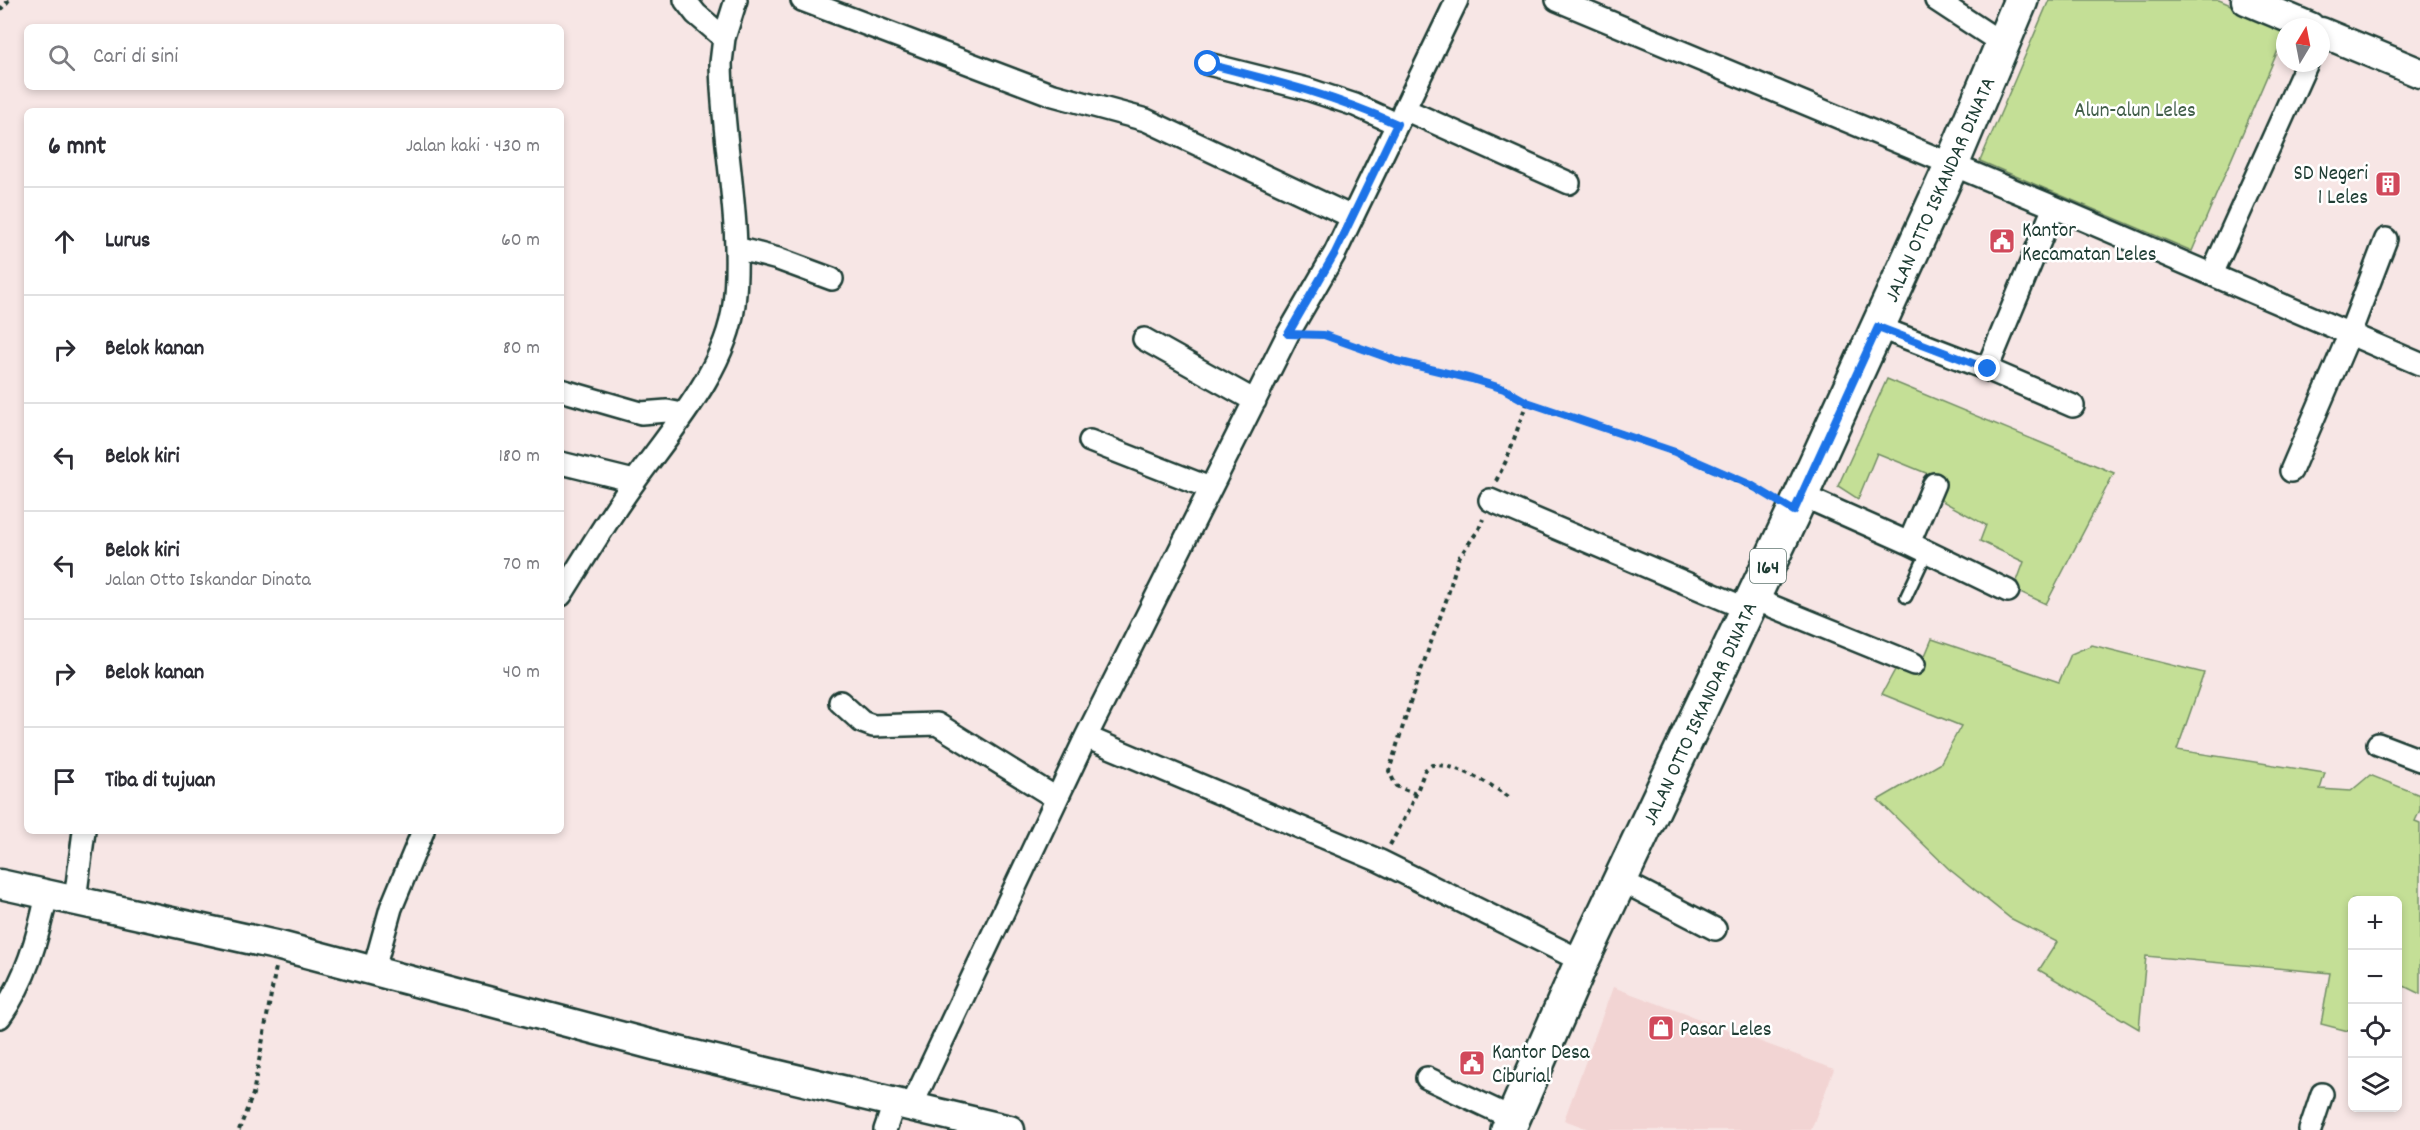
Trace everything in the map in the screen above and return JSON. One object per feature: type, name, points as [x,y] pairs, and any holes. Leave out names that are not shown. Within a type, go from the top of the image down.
[{"type":"main road","name":"JALAN OTTO ISKANDAR DINATA","points":[[1511,1125],[1582,961],[1798,503],[1952,164],[2021,0]]},
{"type":"street","points":[[685,0],[696,14],[724,38]]},
{"type":"street","points":[[564,590],[713,366],[730,323],[734,305],[736,248],[721,82],[724,38],[736,0]]},
{"type":"street","points":[[802,0],[1050,94],[1146,120],[1352,217]]},
{"type":"street","points":[[885,1130],[904,1103],[1254,400],[1288,334],[1335,253],[1457,0]]},
{"type":"street","points":[[1557,0],[2212,273],[2420,364]]},
{"type":"street","points":[[1936,0],[2003,44]]},
{"type":"street","points":[[2246,0],[2289,18]]},
{"type":"street","points":[[2330,36],[2420,73]]},
{"type":"street","points":[[1208,64],[1401,116],[1569,183]]},
{"type":"street","points":[[2212,273],[2303,72]]},
{"type":"street","points":[[1988,369],[2054,207]]},
{"type":"street","points":[[2291,471],[2350,333],[2386,239]]},
{"type":"street","points":[[736,248],[778,259],[832,279]]},
{"type":"street","points":[[1878,327],[1988,369],[2073,406]]},
{"type":"street","points":[[1144,339],[1254,400]]},
{"type":"street","points":[[564,391],[641,413],[667,411],[682,414]]},
{"type":"street","points":[[1090,441],[1210,488]]},
{"type":"street","points":[[564,464],[634,482]]},
{"type":"street","points":[[1918,547],[1934,484]]},
{"type":"street","points":[[1490,500],[1749,604],[1914,664]]},
{"type":"street","points":[[1798,503],[1918,547],[2008,591]]},
{"type":"street","points":[[840,702],[862,722],[873,726],[937,724],[1056,798]]},
{"type":"street","points":[[1086,737],[1380,861],[1582,961]]},
{"type":"street","points":[[2378,744],[2420,760]]},
{"type":"street","points":[[75,900],[84,834]]},
{"type":"street","points":[[374,969],[391,908],[422,834]]},
{"type":"street","points":[[1620,880],[1715,929]]},
{"type":"street","points":[[0,884],[280,946],[374,969],[657,1046],[1010,1130]]},
{"type":"street","points":[[0,1017],[21,981],[30,960],[39,935],[47,894]]},
{"type":"street","points":[[1427,1078],[1511,1125]]},
{"type":"street","points":[[2310,1130],[2322,1094]]},
{"type":"lane","points":[[1906,597],[1918,547]]},
{"type":"path","points":[[0,10],[9,0]]},
{"type":"path","points":[[1288,334],[1324,335],[1397,361],[1504,389],[1527,402],[1675,452],[1798,503]]},
{"type":"path","points":[[1416,794],[1396,786],[1389,771],[1458,559],[1479,529],[1527,402]]},
{"type":"path","points":[[1380,861],[1411,807],[1425,770],[1432,765],[1441,764],[1488,783],[1509,797]]},
{"type":"path","points":[[239,1130],[253,1094],[280,946]]},
{"type":"shaded area","name":"Pasar Leles","points":[[1613,987],[1834,1069],[1811,1130],[1591,1130],[1564,1120]]},
{"type":"green space","name":"Alun-alun Leles","points":[[2049,0],[2219,0],[2276,24],[2276,55],[2192,251],[1980,161]]},
{"type":"green space","points":[[1887,379],[2114,473],[2046,604],[2014,589],[2024,562],[1980,541],[1986,525],[1935,497],[1943,480],[1877,453],[1858,499],[1838,486]]},
{"type":"green space","points":[[1932,639],[2059,682],[2071,654],[2092,645],[2204,673],[2177,750],[2325,773],[2320,789],[2351,791],[2370,775],[2420,795],[2420,810],[2415,821],[2420,823],[2420,994],[2404,986],[2402,990],[2402,896],[2348,896],[2348,1031],[2321,1024],[2330,973],[2146,956],[2139,1029],[2039,970],[2057,942],[2010,918],[1949,869],[1878,800],[1940,764],[1961,726],[1882,694],[1903,655],[1921,665]]},
{"type":"place","name":"SD Negeri 1 Leles","points":[[2388,184]]},
{"type":"place","name":"Kantor Kecamatan Leles","points":[[2002,241]]},
{"type":"place","name":"Pasar Leles","points":[[1661,1028]]},
{"type":"place","name":"Kantor Desa Ciburial","points":[[1472,1063]]},
{"type":"route","points":[[1208,64],[1307,89],[1355,105],[1397,124],[1335,253],[1288,334],[1324,335],[1397,361],[1504,389],[1527,402],[1675,452],[1751,485],[1794,511],[1878,327],[1988,369]]}]
